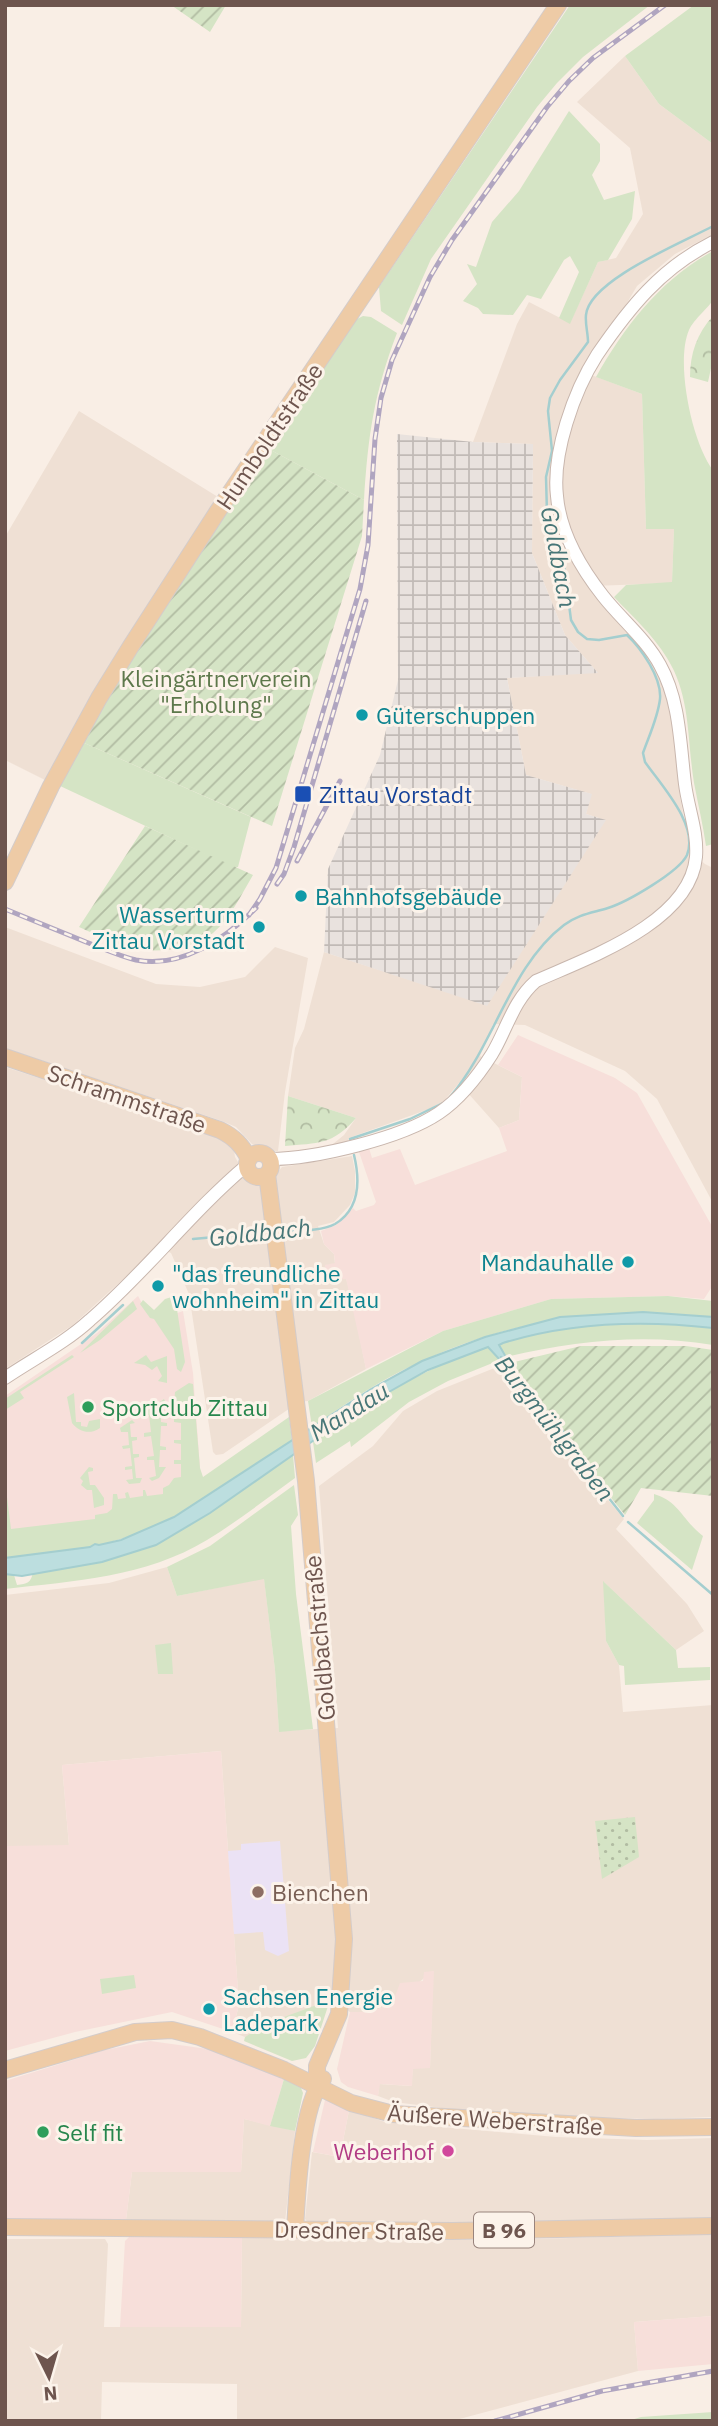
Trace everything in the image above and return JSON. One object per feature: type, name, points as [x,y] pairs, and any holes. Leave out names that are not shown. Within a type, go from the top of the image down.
[{"type":"main road","name":"Humboldtstraße","points":[[5,882],[51,786],[99,698],[137,636],[558,5]]},
{"type":"main road","name":"Schrammstraße","points":[[5,1057],[220,1130],[258,1166]]},
{"type":"main road","name":"Goldbachstraße","points":[[258,1166],[274,1230],[305,1472],[343,1930],[343,1988],[339,2014],[317,2066],[317,2086],[301,2161],[295,2230]]},
{"type":"main road","name":"Äußere Weberstraße","points":[[5,2070],[135,2032],[172,2030],[200,2036],[367,2108],[408,2116],[636,2128],[713,2127]]},
{"type":"main road","name":"Dresdner Straße","points":[[5,2227],[452,2231],[713,2226]]},
{"type":"street","points":[[5,1378],[90,1321],[158,1255],[258,1166],[345,1148],[411,1127],[436,1115],[469,1085],[492,1053],[521,996],[530,986],[650,924],[668,908],[689,882],[696,860],[695,840],[669,681],[650,651],[604,597],[579,560],[559,510],[557,480],[559,458],[570,413],[588,370],[610,335],[669,268],[713,242]]},
{"type":"shaded area","points":[[625,56],[659,104],[713,144],[713,234],[675,254],[637,286],[586,373],[642,394],[646,529],[674,529],[672,583],[593,586],[664,678],[673,707],[680,797],[690,851],[713,868],[713,1203],[657,1099],[625,1071],[525,1025],[493,1024],[480,1056],[522,1077],[519,1120],[499,1128],[459,1083],[444,1101],[429,1109],[349,1138],[347,1143],[328,1148],[344,1135],[356,1118],[288,1096],[295,1048],[304,1029],[324,952],[487,1005],[605,820],[586,814],[591,794],[526,775],[507,678],[597,672],[565,635],[532,553],[533,444],[473,442],[517,324],[529,302],[570,323],[598,262],[616,258],[643,214],[630,148],[577,102]]},
{"type":"shaded area","points":[[79,411],[218,497],[47,781],[5,760],[5,537]]},
{"type":"shaded area","points":[[397,434],[473,442],[533,444],[532,553],[565,635],[598,673],[507,678],[526,775],[592,794],[586,814],[606,820],[487,1006],[324,952],[328,869],[380,755],[398,680]]},
{"type":"shaded area","points":[[5,927],[156,984],[200,987],[245,977],[275,947],[308,958],[285,1092],[278,1151],[264,1150],[252,1144],[236,1127],[222,1121],[5,1048]]},
{"type":"shaded area","points":[[518,1035],[615,1078],[637,1093],[713,1228],[713,1285],[704,1299],[668,1296],[551,1299],[443,1331],[366,1369],[346,1279],[326,1280],[325,1265],[335,1263],[334,1254],[324,1244],[321,1231],[336,1225],[353,1208],[356,1211],[376,1202],[359,1152],[369,1148],[372,1158],[400,1149],[415,1185],[507,1151],[499,1128],[519,1120],[522,1077],[498,1065]]},
{"type":"shaded area","points":[[5,1067],[210,1131],[234,1150],[248,1180],[273,1178],[282,1167],[352,1156],[355,1193],[350,1205],[334,1222],[318,1226],[324,1244],[334,1254],[335,1264],[350,1290],[366,1369],[308,1401],[299,1402],[223,1454],[216,1455],[213,1452],[189,1294],[171,1253],[158,1247],[73,1325],[5,1369]]},
{"type":"shaded area","points":[[138,1296],[149,1316],[166,1317],[183,1311],[193,1373],[200,1468],[136,1514],[5,1538],[5,1396],[97,1333]]},
{"type":"shaded area","points":[[502,1365],[532,1403],[560,1428],[582,1469],[624,1519],[616,1529],[687,1604],[704,1631],[676,1650],[604,1582],[606,1641],[619,1665],[623,1712],[713,1705],[713,2117],[560,2117],[458,2110],[394,2102],[378,2096],[379,2084],[411,2086],[415,2067],[430,2068],[433,1971],[392,2004],[371,2012],[350,2012],[330,2000],[245,2037],[232,2032],[239,2005],[221,1751],[62,1765],[69,1846],[5,1846],[5,1595],[109,1583],[167,1567],[177,1596],[264,1578],[279,1731],[338,1728],[319,1486],[373,1446],[403,1411],[437,1391]]},
{"type":"shaded area","points":[[221,1751],[239,2005],[232,2032],[172,2012],[75,2032],[5,2051],[5,1846],[69,1845],[62,1765]]},
{"type":"shaded area","name":"Bienchen","points":[[280,1841],[289,1951],[278,1956],[265,1950],[263,1932],[234,1934],[228,1851],[241,1850],[241,1844]]},
{"type":"shaded area","points":[[434,1971],[430,2068],[413,2069],[412,2086],[380,2084],[378,2096],[348,2087],[341,2082],[337,2069],[350,2012],[371,2012],[392,2004],[400,1983],[423,1981],[424,1972]]},
{"type":"shaded area","points":[[150,2041],[208,2049],[284,2079],[270,2126],[244,2119],[241,2172],[132,2172],[126,2220],[5,2219],[5,2081],[105,2050]]},
{"type":"shaded area","points":[[325,2100],[349,2110],[340,2157],[313,2152]]},
{"type":"shaded area","points":[[349,2110],[385,2122],[556,2137],[647,2140],[713,2138],[713,2218],[465,2224],[308,2222],[305,2219],[312,2152],[340,2157]]},
{"type":"shaded area","points":[[244,2119],[295,2131],[285,2222],[126,2220],[132,2172],[241,2172]]},
{"type":"shaded area","points":[[713,2234],[713,2316],[634,2322],[638,2371],[452,2421],[237,2421],[237,2384],[102,2382],[101,2421],[5,2421],[5,2239],[105,2239],[108,2244],[104,2327],[241,2327],[242,2238],[499,2240]]},
{"type":"shaded area","points":[[129,2237],[242,2238],[241,2327],[120,2327],[125,2241]]},
{"type":"shaded area","points":[[713,2316],[713,2364],[638,2371],[634,2322]]},
{"type":"green space","points":[[171,5],[226,5],[210,32]]},
{"type":"green space","points":[[570,5],[650,5],[583,57],[537,107],[431,259],[402,325],[381,311],[379,287]]},
{"type":"green space","points":[[694,5],[713,5],[713,144],[659,104],[625,56]]},
{"type":"green space","points":[[569,111],[600,144],[600,161],[592,175],[604,200],[635,191],[632,219],[608,260],[598,262],[570,324],[559,318],[579,272],[570,256],[564,260],[541,299],[527,295],[513,315],[483,314],[478,308],[463,301],[477,284],[467,264],[476,267],[492,222],[519,191]]},
{"type":"green space","points":[[713,251],[713,300],[689,330],[684,362],[692,422],[705,458],[713,470],[713,844],[706,846],[694,783],[687,719],[675,673],[642,626],[614,597],[626,585],[672,582],[674,529],[646,529],[642,394],[596,377],[619,340],[646,306],[677,275]]},
{"type":"green space","points":[[363,316],[371,317],[397,333],[373,415],[364,500],[267,448],[355,320]]},
{"type":"green space","points":[[713,316],[713,359],[708,382],[690,377],[690,368],[699,337]]},
{"type":"green space","name":"Kleingärtnerverein \"Erholung\"","points":[[267,448],[364,500],[362,536],[272,826],[82,742],[133,646]]},
{"type":"green space","points":[[82,742],[251,817],[238,867],[58,785]]},
{"type":"green space","points":[[145,826],[253,875],[225,921],[205,939],[173,949],[139,950],[116,944],[79,927]]},
{"type":"green space","points":[[288,1096],[356,1118],[332,1138],[316,1143],[285,1146]]},
{"type":"green space","points":[[175,1296],[185,1362],[181,1372],[177,1369],[174,1349],[154,1319],[150,1318],[140,1304],[143,1300],[154,1310],[165,1299]]},
{"type":"green space","points":[[668,1296],[713,1301],[713,1317],[627,1313],[586,1316],[506,1331],[466,1343],[388,1378],[312,1427],[308,1401],[443,1331],[551,1299]]},
{"type":"green space","points":[[133,1301],[137,1309],[80,1353]]},
{"type":"green space","points":[[603,1324],[678,1324],[713,1328],[713,1345],[687,1341],[609,1340],[506,1357],[499,1345],[537,1333]]},
{"type":"green space","points":[[581,1346],[686,1346],[713,1350],[713,1496],[641,1488],[625,1515],[579,1458],[559,1424],[537,1402],[510,1363]]},
{"type":"green space","points":[[488,1347],[500,1360],[448,1381],[409,1402],[351,1447],[350,1441],[316,1463],[313,1442],[355,1413],[418,1376]]},
{"type":"green space","points":[[72,1355],[74,1357],[20,1392],[24,1398],[5,1410],[5,1399]]},
{"type":"green space","points":[[146,1355],[151,1362],[167,1356],[167,1383],[158,1381],[162,1376],[157,1366],[152,1370],[145,1365],[134,1363]]},
{"type":"green space","points":[[189,1383],[193,1384],[203,1477],[289,1417],[292,1440],[200,1502],[151,1528],[91,1547],[5,1558],[5,1481],[11,1529],[95,1519],[95,1515],[107,1513],[112,1509],[113,1494],[117,1494],[118,1499],[126,1498],[125,1493],[128,1492],[130,1498],[143,1496],[143,1490],[147,1496],[163,1494],[163,1488],[174,1478],[181,1477],[181,1464],[174,1464],[174,1460],[181,1460],[181,1444],[174,1443],[174,1440],[181,1440],[181,1423],[174,1422],[174,1419],[181,1419],[181,1406],[174,1405],[175,1392]]},
{"type":"green space","points":[[74,1393],[76,1422],[87,1427],[89,1421],[100,1419],[100,1428],[85,1432],[72,1423],[67,1397]]},
{"type":"green space","points":[[164,1399],[167,1405],[161,1406],[161,1422],[167,1423],[167,1426],[161,1426],[160,1446],[166,1447],[166,1450],[160,1450],[159,1467],[166,1467],[159,1478],[152,1481],[149,1478],[156,1476],[154,1460],[147,1460],[147,1457],[154,1456],[151,1436],[144,1437],[144,1433],[151,1432],[149,1415],[141,1415]]},
{"type":"green space","points":[[132,1420],[135,1423],[130,1424],[131,1437],[137,1437],[137,1440],[132,1441],[133,1454],[139,1454],[139,1457],[134,1458],[136,1478],[142,1478],[140,1483],[129,1484],[126,1480],[133,1479],[132,1469],[125,1470],[125,1467],[132,1466],[130,1448],[123,1449],[122,1446],[129,1445],[128,1432],[121,1432],[120,1428]]},
{"type":"green space","points":[[293,1455],[295,1478],[230,1525],[184,1552],[134,1570],[5,1589],[5,1574],[14,1575],[17,1585],[20,1585],[30,1581],[33,1572],[102,1562],[210,1513]]},
{"type":"green space","points":[[89,1467],[93,1468],[93,1471],[88,1472],[90,1485],[95,1485],[104,1498],[104,1505],[94,1508],[92,1490],[81,1485],[83,1481],[80,1478]]},
{"type":"green space","points":[[294,1485],[298,1515],[291,1526],[296,1594],[313,1729],[279,1732],[264,1579],[177,1596],[167,1567],[210,1546]]},
{"type":"green space","points":[[654,1494],[675,1506],[703,1536],[692,1570],[637,1523],[654,1500]]},
{"type":"green space","points":[[603,1581],[676,1650],[678,1668],[710,1667],[710,1680],[625,1685],[624,1666],[619,1665],[606,1641]]},
{"type":"green space","points":[[171,1643],[173,1674],[158,1674],[155,1645]]},
{"type":"green space","points":[[635,1817],[639,1857],[602,1879],[595,1821]]},
{"type":"green space","points":[[134,1975],[136,1988],[102,1994],[100,1979]]},
{"type":"green space","points":[[330,2000],[315,2046],[306,2058],[292,2061],[244,2041],[245,2037],[265,2026]]},
{"type":"green space","points":[[284,2079],[301,2088],[303,2093],[295,2131],[270,2126]]},
{"type":"green space","points":[[713,2412],[713,2421],[628,2421],[641,2417]]},
{"type":"water","name":"Mandau","points":[[643,1312],[713,1317],[713,1328],[660,1324],[581,1327],[503,1343],[499,1345],[506,1357],[500,1360],[488,1347],[428,1370],[357,1410],[210,1513],[156,1545],[102,1562],[22,1576],[5,1574],[5,1558],[90,1547],[121,1540],[174,1517],[371,1389],[422,1361],[485,1337],[560,1317]]},
{"type":"waterway","name":"Goldbach","points":[[450,1097],[479,1054],[516,984],[545,942],[575,918],[617,905],[652,886],[674,870],[687,855],[688,831],[683,818],[645,762],[643,753],[660,699],[654,673],[644,655],[627,635],[599,640],[587,639],[578,632],[571,620],[564,565],[547,513],[546,477],[552,451],[548,411],[550,398],[560,380],[588,342],[586,315],[591,302],[603,289],[640,263],[713,226]]},
{"type":"waterway","name":"Goldbach","points":[[350,1139],[410,1119],[443,1103]]},
{"type":"waterway","name":"Goldbach","points":[[280,1231],[322,1228],[343,1218],[354,1202],[356,1193],[354,1155]]},
{"type":"waterway","name":"Goldbach","points":[[193,1239],[270,1232]]},
{"type":"waterway","name":"Goldbach","points":[[82,1343],[123,1305]]},
{"type":"waterway","name":"Burgmühlgraben","points":[[501,1357],[536,1403],[560,1426],[578,1459],[623,1516]]},
{"type":"waterway","name":"Burgmühlgraben","points":[[628,1522],[713,1595]]},
{"type":"railway","points":[[249,915],[276,868],[360,589],[368,545],[375,439],[381,398],[392,360],[430,277],[452,240],[547,107],[593,58],[665,5]]},
{"type":"railway","points":[[277,884],[284,874],[294,847],[366,601]]},
{"type":"railway","points":[[297,861],[340,781]]},
{"type":"railway","points":[[5,909],[117,954],[153,962],[170,960],[202,949],[231,930],[256,908]]},
{"type":"railway","points":[[495,2421],[602,2391],[713,2371]]},
{"type":"place","name":"Güterschuppen","points":[[362,715]]},
{"type":"place","name":"Zittau Vorstadt","points":[[303,794]]},
{"type":"place","name":"Bahnhofsgebäude","points":[[301,896]]},
{"type":"place","name":"Wasserturm Zittau Vorstadt","points":[[259,927]]},
{"type":"place","name":"Mandauhalle","points":[[628,1262]]},
{"type":"place","name":"\"das freundliche wohnheim\" in Zittau","points":[[158,1286]]},
{"type":"place","name":"Sportclub Zittau","points":[[88,1407]]},
{"type":"place","name":"Bienchen","points":[[258,1892]]},
{"type":"place","name":"Sachsen Energie Ladepark","points":[[209,2009]]},
{"type":"place","name":"Self fit","points":[[43,2132]]},
{"type":"place","name":"Weberhof","points":[[448,2151]]}]
